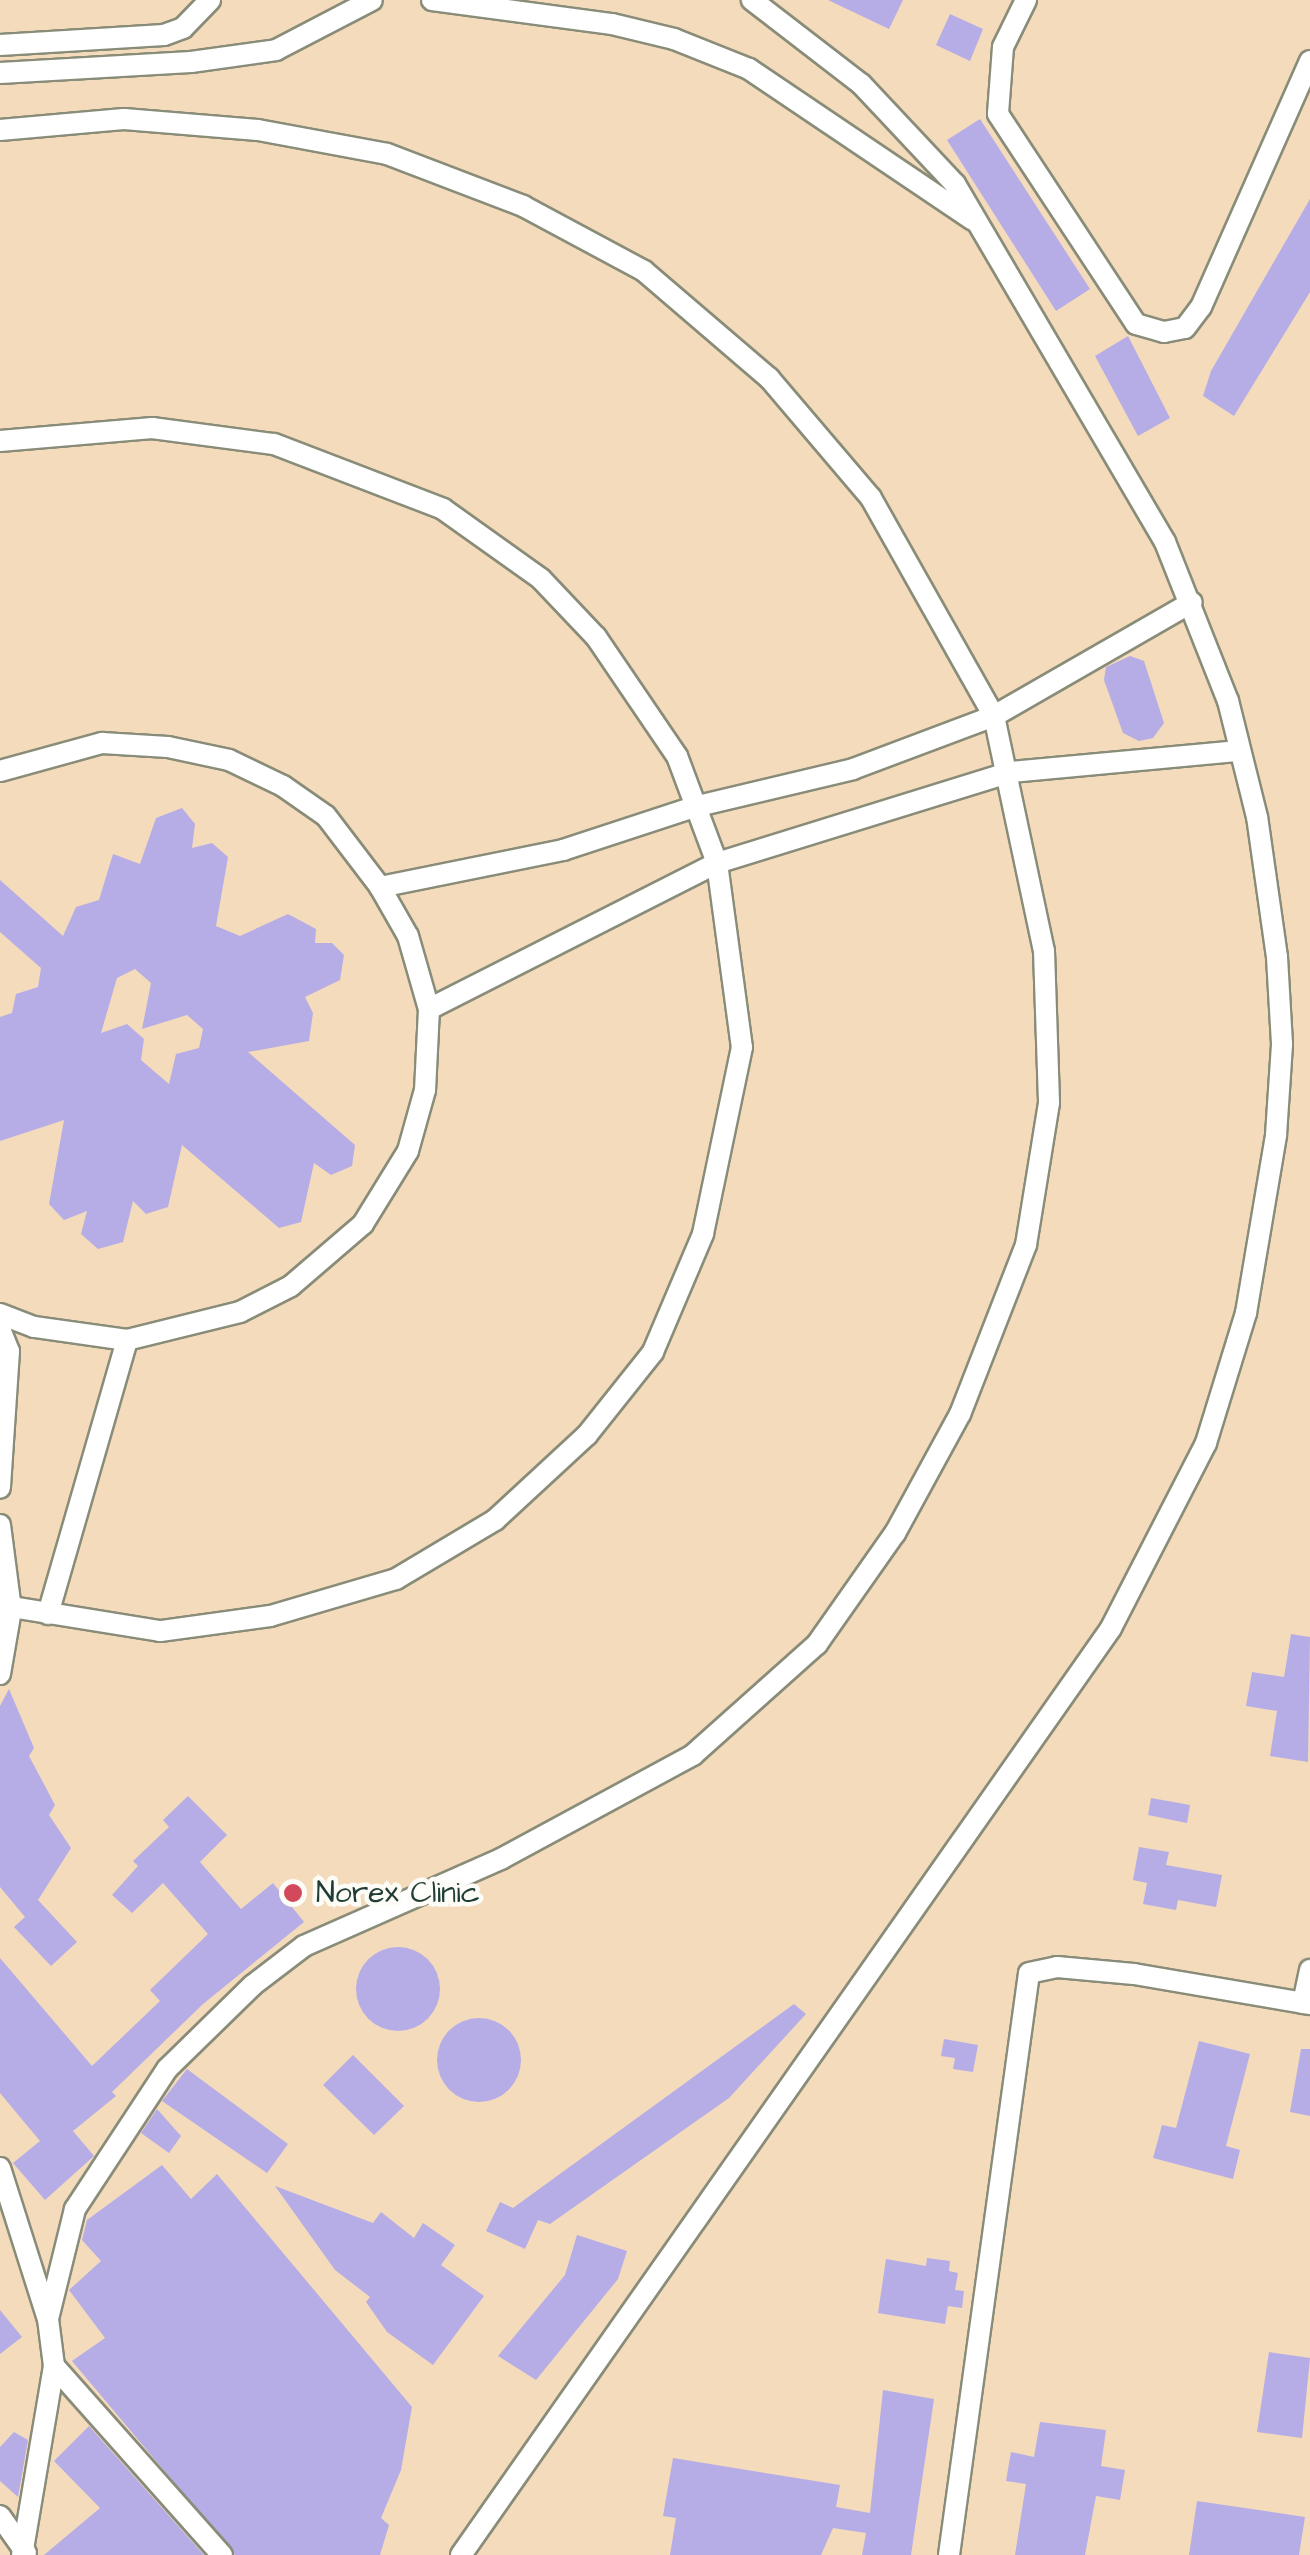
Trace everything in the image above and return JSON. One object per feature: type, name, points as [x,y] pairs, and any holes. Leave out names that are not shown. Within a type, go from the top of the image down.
[{"type":"street","points":[[0,45],[164,35],[183,28],[210,0]]},
{"type":"street","points":[[0,73],[190,62],[276,50],[372,0]]},
{"type":"street","points":[[432,0],[612,24],[719,57],[792,94],[983,227]]},
{"type":"street","points":[[461,2555],[1110,1628],[1206,1442],[1246,1313],[1276,1135],[1282,1044],[1268,881],[1240,751],[1192,602],[1165,542],[983,227],[912,134],[860,84],[752,0]]},
{"type":"street","points":[[1026,0],[1004,47],[998,114],[1136,324],[1164,332],[1185,328],[1201,307],[1310,61]]},
{"type":"street","points":[[0,130],[124,119],[258,130],[387,154],[523,206],[644,271],[769,378],[859,483],[994,716],[1011,772],[1044,951],[1049,1103],[1026,1245],[960,1414],[895,1533],[817,1644],[693,1755],[501,1859],[304,1946],[205,2028],[167,2069],[75,2209],[48,2319]]},
{"type":"street","points":[[0,441],[112,429],[216,433],[321,457],[443,509],[540,579],[596,637],[677,756],[717,862],[742,1047],[731,1125],[703,1234],[652,1352],[587,1435],[494,1520],[396,1579],[270,1616],[160,1631],[5,1608]]},
{"type":"street","points":[[380,887],[564,850],[694,807],[853,768],[994,716],[1192,602]]},
{"type":"street","points":[[0,771],[102,743],[168,746],[229,760],[326,816],[380,887],[408,936],[429,1009],[425,1090],[408,1151],[363,1224],[291,1286],[240,1312],[128,1340],[34,1326],[0,1314]]},
{"type":"street","points":[[429,1009],[717,862],[1011,772],[1240,751]]},
{"type":"street","points":[[0,1328],[10,1351],[0,1488]]},
{"type":"street","points":[[48,1614],[128,1340]]},
{"type":"street","points":[[0,1525],[5,1608],[0,1674]]},
{"type":"street","points":[[949,2555],[1029,1973],[1057,1967],[1134,1974],[1306,2004],[1310,1970]]},
{"type":"street","points":[[0,2168],[48,2319],[54,2366],[24,2554]]},
{"type":"street","points":[[54,2366],[222,2555]]},
{"type":"street","points":[[0,2516],[24,2554]]},
{"type":"building","points":[[828,0],[903,0],[889,29]]},
{"type":"building","points":[[950,14],[983,29],[970,61],[936,45]]},
{"type":"building","points":[[980,119],[1090,289],[1056,311],[947,140]]},
{"type":"building","points":[[1310,199],[1310,292],[1234,416],[1203,396],[1211,371]]},
{"type":"building","points":[[1128,336],[1170,418],[1138,436],[1095,356]]},
{"type":"building","points":[[1130,656],[1144,661],[1164,723],[1153,738],[1139,741],[1123,733],[1104,680],[1106,667]]},
{"type":"building","points":[[182,808],[195,824],[192,848],[212,843],[228,857],[216,926],[240,936],[288,914],[316,929],[315,943],[332,943],[344,955],[340,980],[305,997],[313,1013],[309,1041],[248,1052],[355,1145],[352,1166],[331,1175],[314,1163],[301,1222],[279,1228],[182,1145],[168,1207],[146,1214],[133,1201],[123,1242],[98,1249],[81,1234],[87,1211],[64,1220],[49,1204],[64,1120],[0,1141],[0,1017],[12,1013],[16,994],[38,987],[41,968],[0,932],[0,880],[63,936],[76,907],[99,900],[113,854],[140,864],[156,818]],"holes":[[[135,969],[151,983],[142,1029],[187,1015],[203,1029],[199,1048],[176,1054],[169,1084],[141,1060],[144,1039],[127,1024],[101,1033],[117,978]]]},
{"type":"building","points":[[1291,1634],[1310,1637],[1308,1762],[1270,1756],[1277,1711],[1246,1706],[1252,1672],[1284,1677]]},
{"type":"building","points":[[9,1689],[34,1748],[29,1756],[55,1805],[49,1815],[71,1848],[38,1900],[77,1942],[51,1966],[14,1927],[25,1917],[0,1887],[0,1706]]},
{"type":"building","points":[[188,1796],[227,1835],[200,1862],[241,1909],[273,1883],[304,1922],[203,2004],[112,2092],[116,2096],[73,2131],[94,2156],[45,2200],[13,2163],[40,2141],[0,2093],[0,1958],[92,2066],[160,2001],[150,1990],[208,1934],[163,1883],[132,1913],[112,1895],[138,1866],[133,1861],[169,1827],[163,1820]]},
{"type":"building","points":[[1151,1798],[1190,1805],[1187,1823],[1148,1815]]},
{"type":"building","points":[[1139,1847],[1169,1852],[1166,1865],[1222,1875],[1216,1907],[1178,1900],[1176,1910],[1143,1904],[1147,1883],[1133,1880]]},
{"type":"building","points":[[398,1947],[414,1950],[428,1959],[437,1973],[437,2005],[428,2019],[414,2028],[398,2031],[382,2028],[368,2019],[359,2005],[356,1989],[359,1973],[368,1959],[382,1950]]},
{"type":"building","points":[[794,2004],[806,2014],[729,2098],[550,2224],[538,2220],[525,2249],[486,2231],[500,2202],[513,2208]]},
{"type":"building","points":[[479,2018],[502,2025],[514,2037],[521,2060],[514,2083],[502,2095],[479,2102],[456,2095],[444,2083],[437,2060],[444,2037],[456,2025]]},
{"type":"building","points":[[944,2039],[978,2045],[973,2072],[953,2069],[955,2058],[941,2056]]},
{"type":"building","points":[[1199,2041],[1250,2054],[1226,2146],[1240,2150],[1233,2179],[1153,2158],[1162,2125],[1176,2128]]},
{"type":"building","points":[[1301,2049],[1310,2049],[1310,2116],[1290,2112]]},
{"type":"building","points":[[353,2055],[404,2106],[374,2135],[323,2085]]},
{"type":"building","points":[[187,2069],[288,2144],[267,2173],[162,2101]]},
{"type":"building","points":[[157,2109],[181,2136],[169,2153],[141,2133]]},
{"type":"building","points":[[162,2165],[191,2199],[217,2174],[412,2407],[401,2470],[381,2518],[389,2525],[380,2555],[235,2555],[72,2361],[105,2338],[69,2290],[101,2261],[82,2240],[87,2220]]},
{"type":"building","points":[[275,2186],[373,2223],[381,2212],[414,2238],[423,2223],[455,2245],[441,2265],[484,2296],[433,2365],[387,2332],[366,2302],[370,2297],[335,2270]]},
{"type":"building","points":[[577,2235],[627,2251],[618,2279],[536,2380],[498,2356],[565,2275]]},
{"type":"building","points":[[927,2258],[950,2261],[949,2271],[958,2273],[955,2290],[964,2291],[962,2308],[948,2306],[945,2324],[878,2313],[886,2259],[926,2266]]},
{"type":"building","points":[[0,2310],[22,2337],[0,2354]]},
{"type":"building","points":[[1269,2352],[1310,2358],[1302,2438],[1257,2432]]},
{"type":"building","points":[[883,2390],[934,2399],[911,2555],[862,2555],[866,2533],[833,2528],[821,2555],[670,2555],[676,2518],[663,2516],[673,2458],[840,2485],[836,2507],[870,2513]]},
{"type":"building","points":[[1040,2422],[1106,2430],[1101,2466],[1125,2470],[1120,2500],[1096,2496],[1085,2555],[1015,2555],[1026,2484],[1006,2481],[1011,2452],[1034,2457]]},
{"type":"building","points":[[89,2426],[204,2555],[44,2555],[100,2508],[54,2461]]},
{"type":"building","points":[[14,2432],[28,2440],[18,2497],[0,2481],[0,2447]]},
{"type":"building","points":[[1197,2501],[1305,2517],[1299,2555],[1189,2555]]},
{"type":"place","name":"Norex Clinic","points":[[293,1893]]}]
